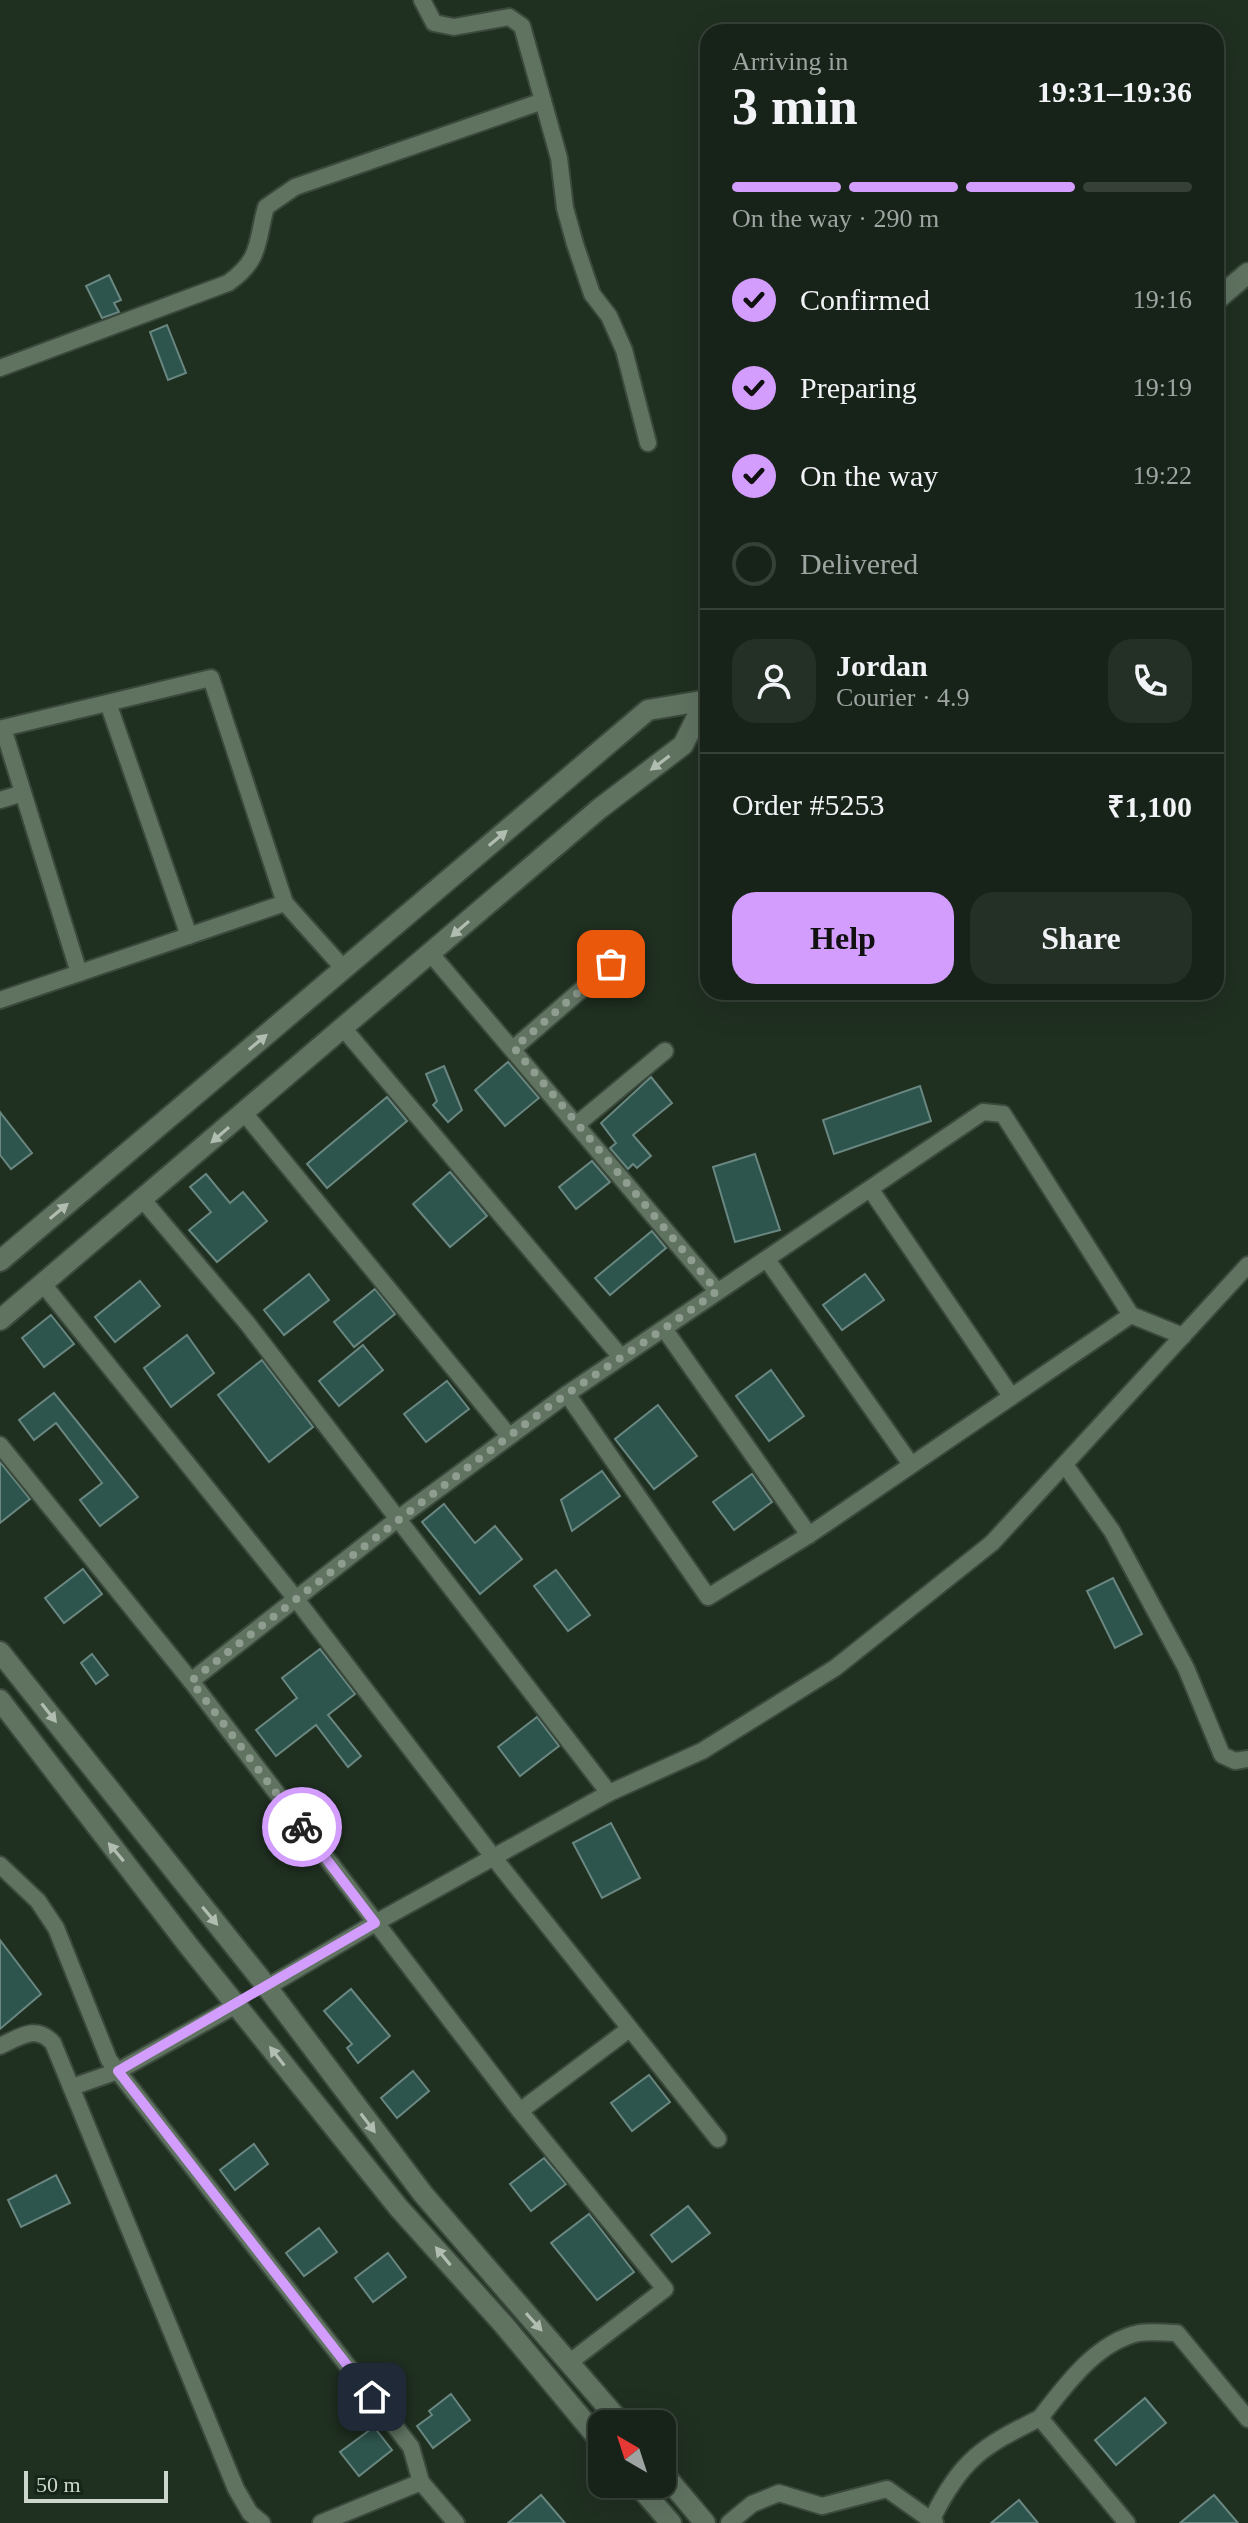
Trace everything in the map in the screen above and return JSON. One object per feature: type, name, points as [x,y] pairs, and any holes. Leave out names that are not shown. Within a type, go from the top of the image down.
[{"type":"street","points":[[422,0],[434,23],[444,27],[509,17],[516,20],[525,35],[559,158],[565,208],[575,244],[592,294],[609,316],[624,350],[648,443]]},
{"type":"street","points":[[0,368],[228,283],[244,272],[254,258],[266,207],[295,187],[543,101]]},
{"type":"street","points":[[1224,293],[1248,273]]},
{"type":"street","points":[[79,973],[3,728],[211,678],[285,903],[344,969]]},
{"type":"street","points":[[0,1261],[648,710],[700,702]]},
{"type":"street","points":[[108,703],[189,936]]},
{"type":"street","points":[[0,1320],[599,809],[683,745],[700,712]]},
{"type":"street","points":[[0,800],[23,793]]},
{"type":"street","points":[[0,1000],[285,903]]},
{"type":"street","points":[[431,954],[514,1048],[717,1291]]},
{"type":"street","points":[[514,1048],[611,964]]},
{"type":"street","points":[[344,1029],[621,1357]]},
{"type":"street","points":[[576,1125],[665,1051]]},
{"type":"street","points":[[191,1681],[399,1518],[567,1394],[665,1330],[717,1291],[768,1261],[983,1112],[1003,1114],[1131,1315],[1183,1336]]},
{"type":"street","points":[[245,1114],[509,1436]]},
{"type":"street","points":[[871,1190],[1011,1396]]},
{"type":"street","points":[[143,1200],[247,1323],[609,1793]]},
{"type":"street","points":[[768,1261],[910,1463]]},
{"type":"street","points":[[72,2087],[118,2071],[609,1793],[702,1751],[835,1668],[992,1543],[1248,1265]]},
{"type":"street","points":[[43,1284],[296,1599],[628,2030],[718,2139]]},
{"type":"street","points":[[567,1394],[708,1597],[809,1535],[910,1463],[1131,1315]]},
{"type":"street","points":[[665,1330],[809,1535]]},
{"type":"street","points":[[0,1445],[191,1681],[520,2111],[665,2289],[570,2362]]},
{"type":"street","points":[[1065,1465],[1112,1531],[1157,1613],[1186,1668],[1222,1755],[1235,1761],[1248,1759]]},
{"type":"street","points":[[0,1652],[267,1987],[423,2194],[610,2410]]},
{"type":"street","points":[[0,1700],[236,2005],[398,2207],[504,2325],[588,2426]]},
{"type":"street","points":[[0,1865],[38,1901],[56,1928],[101,2048],[411,2447],[421,2482],[456,2523]]},
{"type":"street","points":[[520,2111],[628,2030]]},
{"type":"street","points":[[0,2046],[34,2031],[44,2033],[53,2043],[236,2489],[250,2513],[262,2523]]},
{"type":"street","points":[[729,2523],[752,2504],[779,2493],[822,2506],[887,2489],[934,2521],[951,2481],[966,2462],[999,2438],[1040,2418],[1074,2375],[1106,2350],[1138,2333],[1177,2333],[1248,2419]]},
{"type":"street","points":[[1040,2418],[1127,2523]]},
{"type":"street","points":[[321,2523],[421,2482]]},
{"type":"street","points":[[676,2489],[705,2523]]},
{"type":"street","points":[[649,2498],[671,2523]]},
{"type":"building","points":[[109,275],[121,300],[114,303],[119,312],[102,318],[86,286]]},
{"type":"building","points":[[167,325],[186,373],[168,380],[150,332]]},
{"type":"building","points":[[508,1062],[539,1098],[505,1126],[475,1090]]},
{"type":"building","points":[[444,1066],[462,1110],[448,1122],[433,1105],[437,1101],[426,1074]]},
{"type":"building","points":[[651,1077],[672,1103],[633,1135],[651,1156],[637,1168],[633,1164],[628,1169],[610,1148],[616,1143],[601,1123]]},
{"type":"building","points":[[920,1086],[931,1121],[834,1154],[823,1120]]},
{"type":"building","points":[[387,1097],[407,1121],[327,1188],[307,1164]]},
{"type":"building","points":[[0,1112],[32,1153],[11,1169],[0,1155]]},
{"type":"building","points":[[755,1154],[780,1230],[735,1242],[713,1167]]},
{"type":"building","points":[[592,1161],[610,1182],[576,1209],[559,1187]]},
{"type":"building","points":[[450,1172],[487,1216],[450,1247],[413,1204]]},
{"type":"building","points":[[206,1174],[230,1203],[243,1192],[267,1221],[217,1262],[189,1230],[211,1212],[190,1187]]},
{"type":"building","points":[[652,1231],[666,1248],[610,1295],[595,1278]]},
{"type":"building","points":[[309,1274],[329,1300],[284,1335],[264,1310]]},
{"type":"building","points":[[865,1274],[884,1300],[842,1330],[823,1305]]},
{"type":"building","points":[[140,1281],[160,1306],[115,1342],[95,1317]]},
{"type":"building","points":[[375,1289],[395,1314],[354,1347],[334,1322]]},
{"type":"building","points":[[51,1315],[74,1344],[44,1367],[22,1338]]},
{"type":"building","points":[[187,1335],[214,1373],[171,1407],[144,1368]]},
{"type":"building","points":[[363,1345],[383,1370],[339,1406],[319,1381]]},
{"type":"building","points":[[262,1360],[313,1427],[269,1462],[218,1395]]},
{"type":"building","points":[[771,1370],[804,1416],[769,1441],[736,1396]]},
{"type":"building","points":[[447,1381],[469,1409],[426,1442],[404,1414]]},
{"type":"building","points":[[54,1393],[138,1497],[100,1526],[80,1500],[102,1483],[56,1423],[34,1440],[19,1420]]},
{"type":"building","points":[[658,1405],[697,1456],[654,1489],[615,1439]]},
{"type":"building","points":[[0,1462],[30,1499],[0,1523]]},
{"type":"building","points":[[602,1471],[620,1496],[572,1531],[561,1500]]},
{"type":"building","points":[[752,1474],[772,1502],[734,1530],[713,1502]]},
{"type":"building","points":[[444,1504],[475,1543],[495,1526],[522,1559],[480,1594],[422,1522]]},
{"type":"building","points":[[83,1569],[102,1594],[64,1623],[45,1598]]},
{"type":"building","points":[[556,1570],[590,1615],[568,1631],[534,1586]]},
{"type":"building","points":[[1113,1578],[1142,1634],[1115,1648],[1087,1591]]},
{"type":"building","points":[[320,1649],[355,1694],[328,1715],[361,1756],[348,1767],[316,1725],[276,1756],[256,1730],[297,1698],[282,1678]]},
{"type":"building","points":[[92,1654],[108,1675],[96,1684],[81,1663]]},
{"type":"building","points":[[537,1717],[559,1746],[520,1776],[498,1747]]},
{"type":"building","points":[[611,1823],[640,1878],[602,1898],[573,1843]]},
{"type":"building","points":[[0,1940],[41,1994],[0,2029]]},
{"type":"building","points":[[351,1989],[390,2036],[358,2063],[347,2048],[352,2044],[324,2011]]},
{"type":"building","points":[[413,2071],[429,2091],[397,2118],[381,2098]]},
{"type":"building","points":[[649,2075],[670,2102],[632,2131],[611,2103]]},
{"type":"building","points":[[254,2144],[268,2164],[235,2190],[220,2170]]},
{"type":"building","points":[[544,2158],[566,2184],[531,2211],[510,2184]]},
{"type":"building","points":[[56,2175],[70,2203],[21,2227],[8,2200]]},
{"type":"building","points":[[688,2206],[710,2233],[672,2262],[651,2235]]},
{"type":"building","points":[[589,2214],[634,2272],[597,2300],[551,2243]]},
{"type":"building","points":[[319,2228],[337,2252],[304,2276],[286,2253]]},
{"type":"building","points":[[388,2253],[406,2277],[373,2302],[355,2278]]},
{"type":"building","points":[[451,2394],[470,2420],[433,2448],[417,2426],[432,2415],[429,2411]]},
{"type":"building","points":[[1145,2398],[1166,2423],[1116,2465],[1095,2440]]},
{"type":"building","points":[[374,2427],[392,2450],[359,2476],[340,2452]]},
{"type":"building","points":[[541,2495],[565,2523],[508,2523]]},
{"type":"building","points":[[1214,2495],[1238,2523],[1180,2523]]},
{"type":"building","points":[[1019,2500],[1038,2523],[991,2523]]},
{"type":"way so far","points":[[302,1827],[191,1681],[399,1518],[567,1394],[665,1330],[717,1291],[514,1048],[611,964]]},
{"type":"route","points":[[302,1827],[375,1923],[118,2071],[372,2397]]}]
